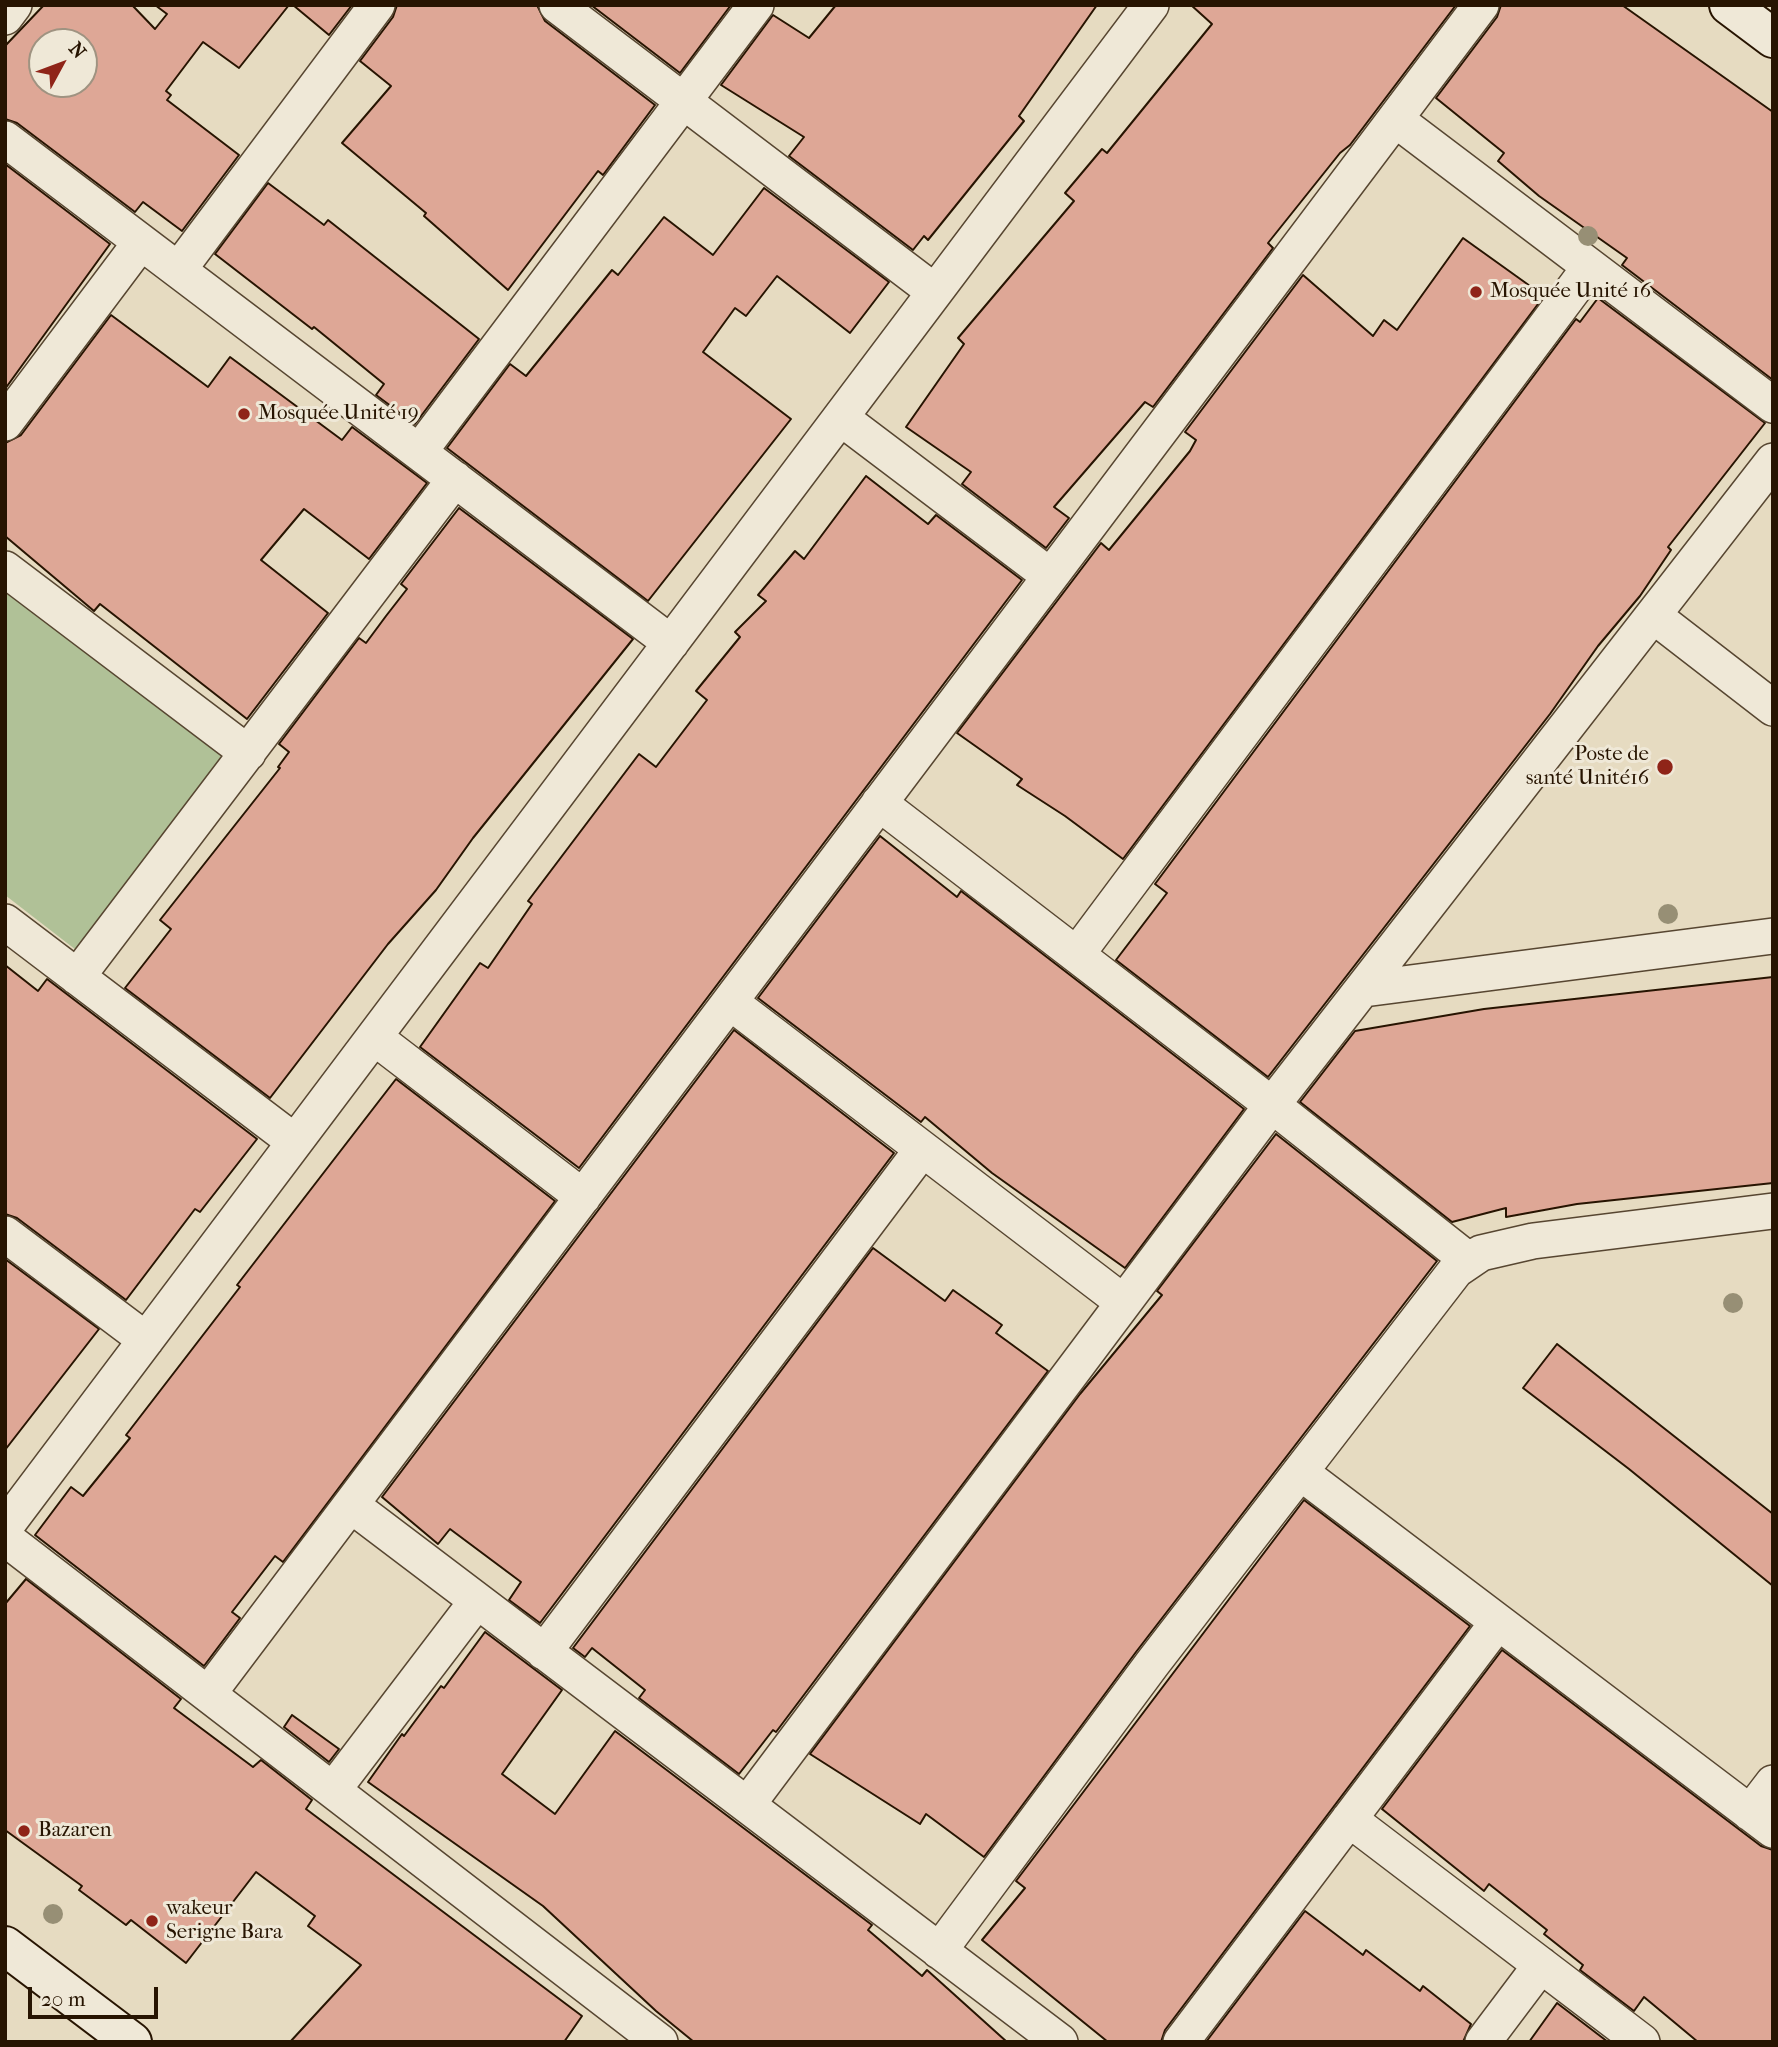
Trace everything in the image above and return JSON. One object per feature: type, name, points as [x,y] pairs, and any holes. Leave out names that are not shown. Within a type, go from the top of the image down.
[{"type":"street","points":[[5,17],[14,5]]},
{"type":"street","points":[[179,269],[377,5]]},
{"type":"street","points":[[557,5],[935,292]]},
{"type":"street","points":[[419,452],[755,5]]},
{"type":"street","points":[[5,1527],[1151,5]]},
{"type":"street","points":[[208,1694],[1480,5]]},
{"type":"street","points":[[1729,5],[1773,38]]},
{"type":"street","points":[[1395,119],[1773,405]]},
{"type":"street","points":[[5,139],[671,643]]},
{"type":"street","points":[[5,423],[141,242]]},
{"type":"street","points":[[1077,954],[1590,267]]},
{"type":"street","points":[[841,418],[1050,576]]},
{"type":"street","points":[[747,1805],[1272,1105],[1773,461]]},
{"type":"street","points":[[77,977],[455,479]]},
{"type":"street","points":[[5,569],[248,753]]},
{"type":"street","points":[[1654,616],[1773,708]]},
{"type":"street","points":[[879,803],[1272,1105],[1468,1260]]},
{"type":"street","points":[[5,922],[295,1142]]},
{"type":"street","points":[[1364,989],[1773,936]]},
{"type":"street","points":[[730,1002],[921,1151],[1123,1302]]},
{"type":"street","points":[[374,1037],[583,1197]]},
{"type":"street","points":[[544,1651],[921,1151]]},
{"type":"street","points":[[939,1951],[1300,1472],[1456,1270],[1481,1253],[1533,1241],[1773,1211]]},
{"type":"street","points":[[5,1234],[146,1340]]},
{"type":"street","points":[[1300,1472],[1761,1821],[1773,1783]]},
{"type":"street","points":[[351,1505],[1060,2042]]},
{"type":"street","points":[[5,1538],[660,2042]]},
{"type":"street","points":[[333,1790],[477,1601]]},
{"type":"street","points":[[1181,2042],[1498,1622]]},
{"type":"street","points":[[1349,1819],[1642,2042]]},
{"type":"street","points":[[5,1946],[132,2042]]},
{"type":"street","points":[[1483,2042],[1541,1965]]},
{"type":"green space","points":[[5,584],[230,757],[80,953],[5,895]]},
{"type":"building","points":[[44,5],[132,5],[155,29],[167,14],[155,5],[289,5],[239,68],[203,42],[166,91],[171,95],[167,100],[239,155],[182,231],[143,202],[135,212],[17,123],[5,119],[5,46]]},
{"type":"building","points":[[293,5],[352,5],[329,35]]},
{"type":"building","points":[[397,5],[537,5],[545,21],[655,105],[603,175],[598,171],[508,290],[424,216],[426,213],[342,143],[391,86],[360,61],[393,17]]},
{"type":"building","points":[[591,5],[731,5],[680,73]]},
{"type":"building","points":[[836,5],[1097,5],[1019,116],[1024,121],[928,240],[924,236],[913,250],[789,156],[804,137],[721,85],[773,15],[809,38]]},
{"type":"building","points":[[1191,5],[1456,5],[1350,145],[1340,153],[1268,243],[1273,248],[1153,407],[1145,402],[1054,507],[1069,518],[1046,548],[962,484],[971,472],[906,427],[964,344],[958,338],[1074,201],[1065,193],[1102,149],[1107,153],[1212,24]]},
{"type":"building","points":[[1501,5],[1622,5],[1773,112],[1773,380],[1622,265],[1627,258],[1539,196],[1498,161],[1504,153],[1436,98],[1497,17]]},
{"type":"building","points":[[5,164],[110,244],[5,389]]},
{"type":"building","points":[[268,183],[324,225],[328,220],[479,339],[415,424],[376,395],[384,384],[314,327],[312,329],[215,254]]},
{"type":"building","points":[[764,188],[889,282],[850,333],[777,276],[746,316],[735,308],[703,352],[791,419],[648,601],[447,448],[510,364],[526,376],[612,270],[618,275],[664,217],[713,255]]},
{"type":"building","points":[[1463,238],[1544,296],[1123,859],[1017,785],[1022,779],[957,733],[1101,543],[1109,550],[1190,451],[1196,440],[1185,432],[1303,275],[1373,336],[1384,320],[1397,330]]},
{"type":"building","points":[[1598,298],[1765,423],[1668,547],[1671,550],[1640,596],[1598,646],[1550,714],[1268,1077],[1116,960],[1167,893],[1155,884],[1576,319],[1580,322]]},
{"type":"building","points":[[111,315],[208,387],[230,357],[342,440],[352,427],[427,483],[369,559],[304,509],[261,560],[328,613],[247,719],[100,604],[94,611],[5,536],[5,443],[21,435]]},
{"type":"building","points":[[866,476],[928,524],[936,515],[1022,580],[579,1168],[420,1047],[480,963],[488,968],[532,904],[528,901],[639,754],[656,767],[707,700],[696,691],[740,637],[735,632],[766,601],[758,595],[795,551],[804,559]]},
{"type":"building","points":[[459,508],[633,639],[473,838],[436,890],[388,944],[270,1098],[125,988],[171,929],[160,920],[280,768],[278,767],[289,752],[279,744],[359,638],[366,643],[407,589],[401,584]]},
{"type":"building","points":[[880,836],[957,897],[961,891],[1244,1109],[1125,1268],[992,1173],[925,1117],[921,1122],[758,998]]},
{"type":"building","points":[[5,965],[38,991],[47,979],[257,1139],[200,1212],[195,1209],[126,1300],[17,1218],[5,1214]]},
{"type":"building","points":[[1773,977],[1773,1183],[1577,1204],[1506,1217],[1506,1208],[1452,1222],[1300,1102],[1355,1031],[1484,1009]]},
{"type":"building","points":[[734,1030],[894,1153],[540,1623],[509,1600],[521,1582],[450,1529],[438,1544],[382,1497]]},
{"type":"building","points":[[396,1079],[555,1201],[283,1562],[275,1556],[232,1612],[240,1618],[204,1666],[35,1535],[71,1487],[83,1496],[130,1438],[126,1435],[240,1287],[237,1285]]},
{"type":"building","points":[[1276,1134],[1437,1261],[1136,1652],[984,1857],[926,1814],[920,1824],[810,1754],[1080,1394],[1162,1295],[1157,1291]]},
{"type":"building","points":[[873,1248],[945,1301],[953,1290],[1002,1325],[996,1333],[1048,1371],[776,1732],[773,1730],[739,1774],[639,1698],[645,1690],[592,1648],[585,1657],[573,1648]]},
{"type":"building","points":[[5,1259],[99,1329],[5,1450]]},
{"type":"building","points":[[1557,1344],[1773,1514],[1773,1586],[1629,1469],[1523,1388]]},
{"type":"building","points":[[1304,1500],[1470,1626],[1165,2030],[1161,2042],[1108,2042],[982,1940],[1025,1888],[1016,1881]]},
{"type":"building","points":[[26,1579],[181,1699],[174,1708],[253,1767],[261,1760],[312,1800],[306,1809],[582,2016],[564,2042],[290,2042],[361,1965],[308,1926],[315,1916],[256,1872],[186,1963],[131,1920],[126,1925],[79,1890],[82,1886],[5,1830],[5,1604]]},
{"type":"building","points":[[485,1632],[562,1690],[502,1774],[555,1814],[615,1731],[872,1925],[868,1930],[922,1976],[927,1970],[1007,2042],[694,2042],[656,2011],[543,1906],[368,1782],[402,1734],[404,1736],[441,1686],[444,1688]]},
{"type":"building","points":[[1502,1650],[1761,1846],[1773,1850],[1773,2042],[1698,2042],[1644,1997],[1634,2011],[1580,1970],[1583,1965],[1544,1934],[1547,1930],[1489,1884],[1484,1891],[1382,1809]]},
{"type":"building","points":[[292,1715],[339,1749],[329,1762],[284,1727]]},
{"type":"building","points":[[1305,1911],[1363,1955],[1366,1950],[1420,1991],[1423,1986],[1471,2024],[1463,2042],[1206,2042]]},
{"type":"building","points":[[1557,2003],[1608,2042],[1529,2042]]},
{"type":"place","name":"Mosquée Unité 16","points":[[1476,292]]},
{"type":"place","name":"Mosquée Unité 19","points":[[244,414]]},
{"type":"place","name":"Poste de santé Unité16","points":[[1665,767]]},
{"type":"place","name":"Bazaren","points":[[24,1831]]},
{"type":"place","name":"wakeur Serigne Bara","points":[[152,1921]]}]
